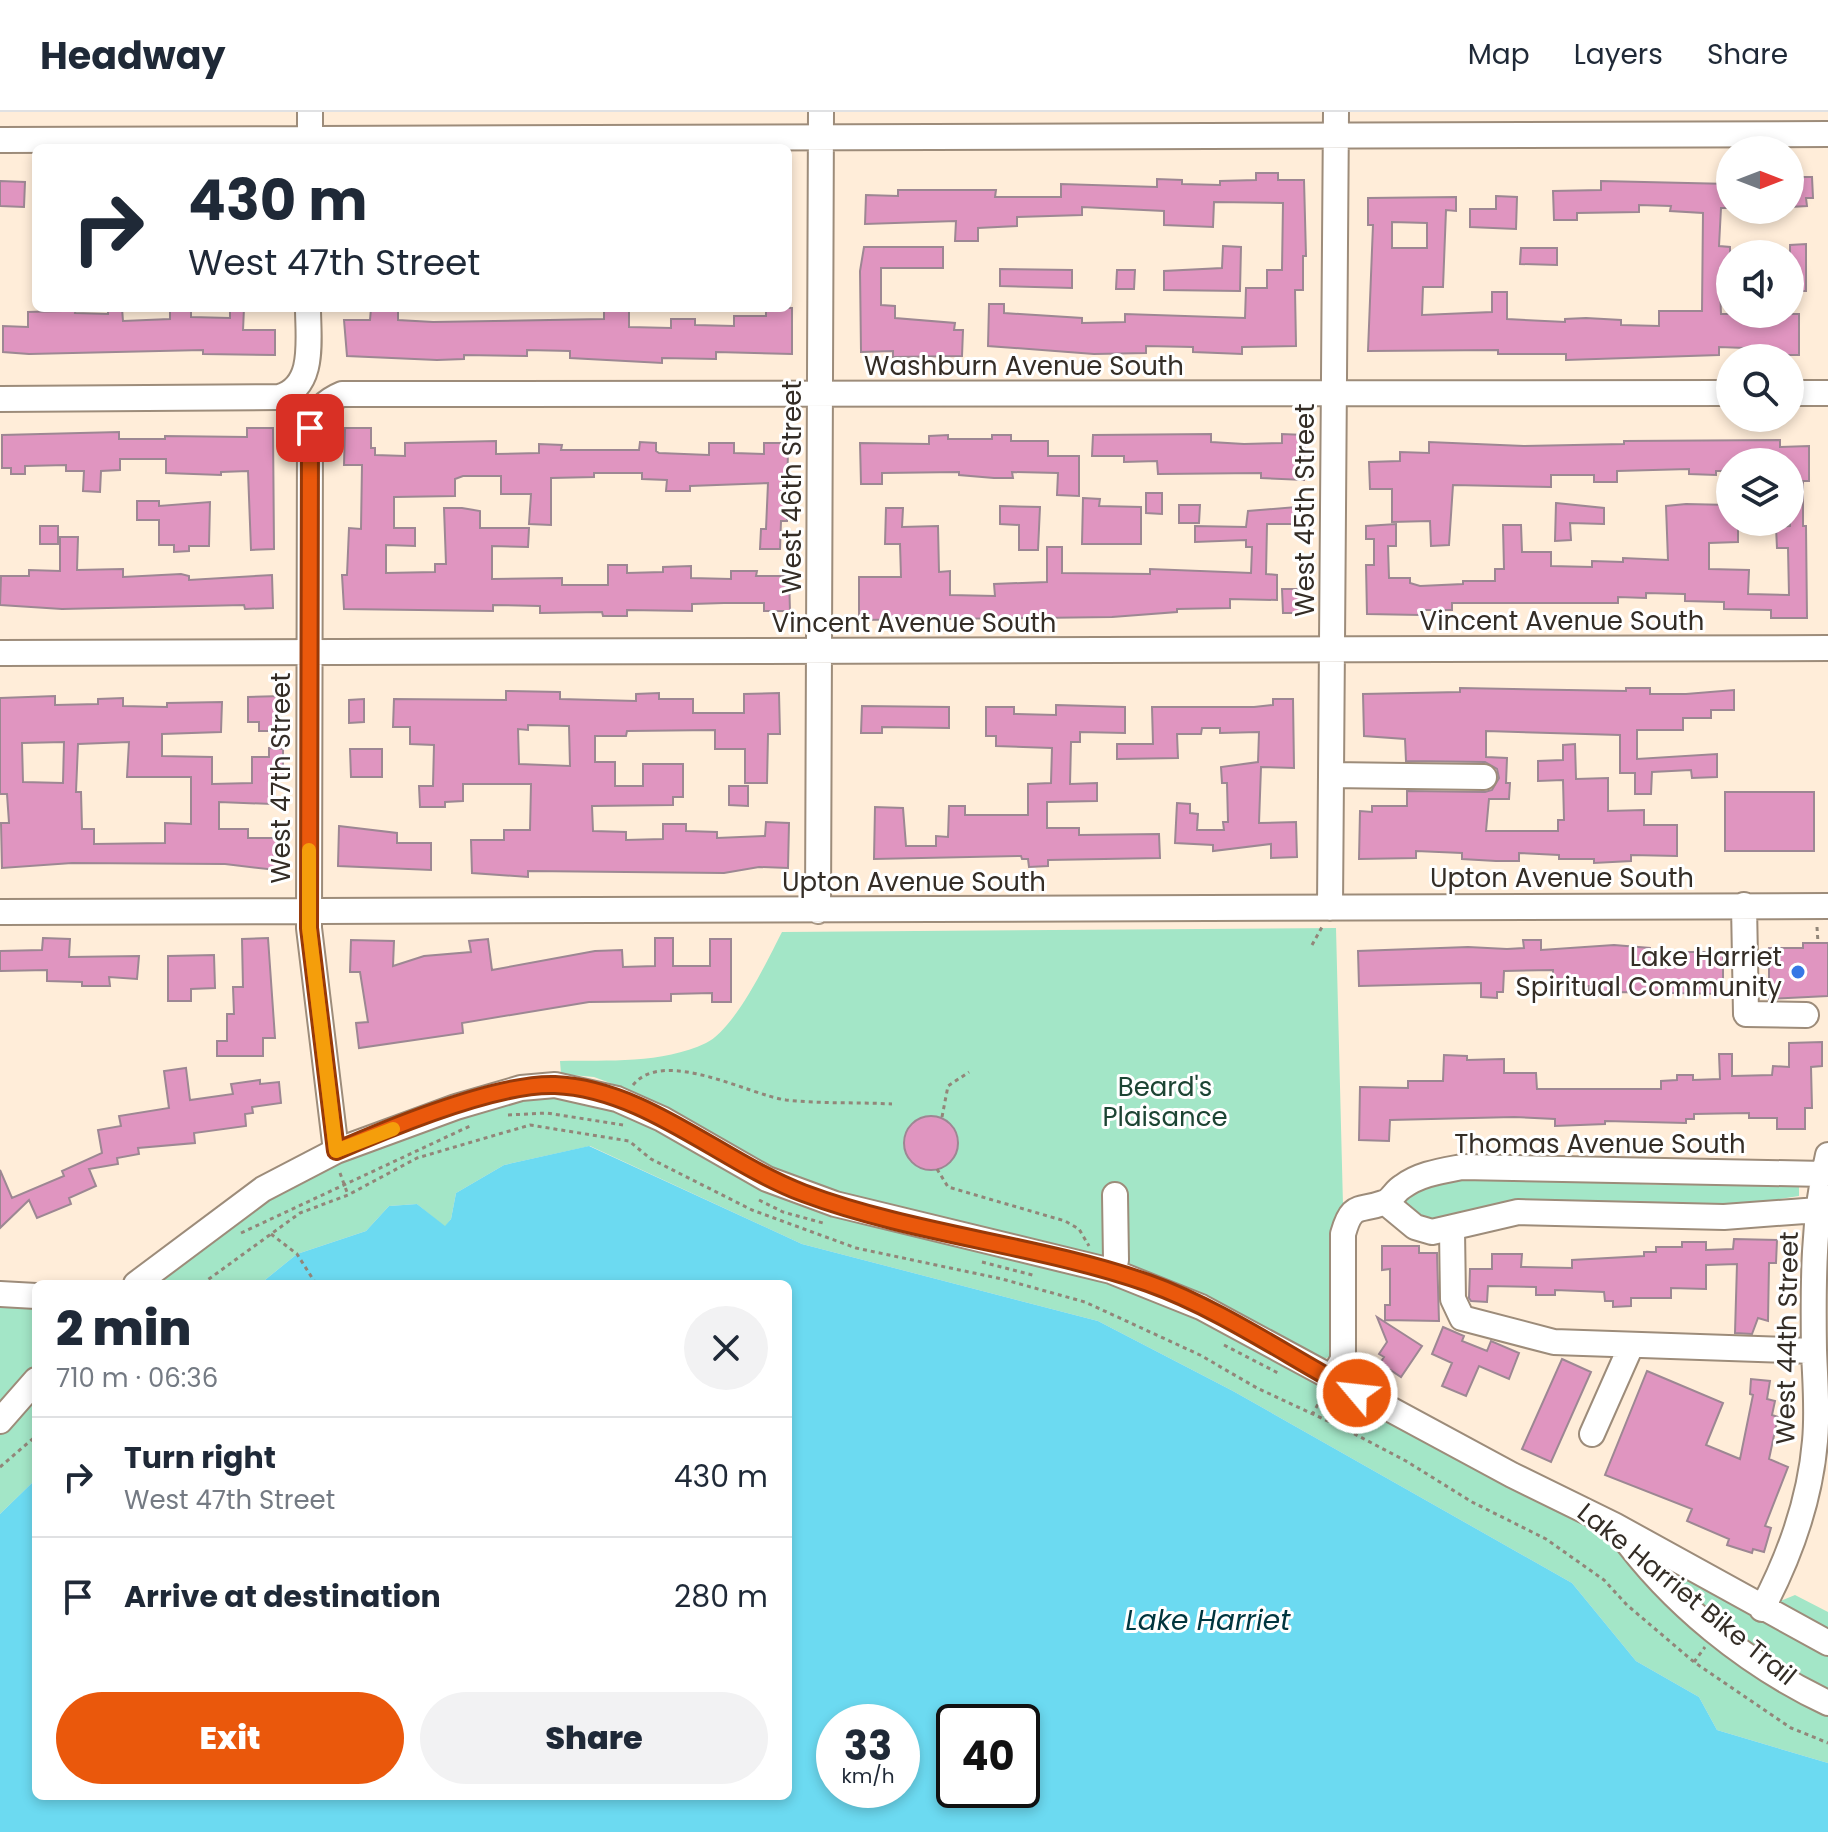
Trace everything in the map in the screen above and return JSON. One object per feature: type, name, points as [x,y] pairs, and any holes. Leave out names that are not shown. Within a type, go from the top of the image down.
[{"type":"street","points":[[310,112],[310,143]]},
{"type":"street","name":"West 46th Street","points":[[818,911],[821,112]]},
{"type":"street","points":[[0,140],[310,143],[821,137],[1336,124],[1828,134]]},
{"type":"street","name":"West 45th Street","points":[[1327,917],[1336,124]]},
{"type":"street","points":[[0,399],[279,397],[291,394],[300,385],[307,361],[308,312]]},
{"type":"street","name":"Washburn Avenue South","points":[[322,406],[342,394],[1716,393]]},
{"type":"street","points":[[1804,393],[1828,393]]},
{"type":"street","name":"West 47th Street","points":[[322,406],[310,428],[309,909],[336,1151]]},
{"type":"street","name":"Vincent Avenue South","points":[[0,653],[1828,648]]},
{"type":"street","points":[[1331,775],[1484,777]]},
{"type":"street","points":[[1744,905],[1746,1014],[1806,1015]]},
{"type":"street","name":"Upton Avenue South","points":[[0,912],[309,909],[1327,917],[1744,905],[1823,914]]},
{"type":"street","points":[[141,1280],[263,1189],[336,1151],[456,1107],[521,1088],[555,1085],[588,1090],[623,1113],[662,1119],[767,1179],[835,1204],[1111,1271],[1201,1307],[1329,1384],[1614,1525],[1828,1643]]},
{"type":"street","name":"Thomas Avenue South","points":[[1329,1384],[1343,1360],[1343,1234],[1349,1215],[1361,1206],[1386,1203],[1401,1187],[1426,1175],[1462,1167],[1826,1164]]},
{"type":"street","name":"West 44th Street","points":[[1762,1609],[1789,1552],[1806,1500],[1815,1443],[1818,1210],[1826,1164]]},
{"type":"street","points":[[1111,1271],[1116,1260],[1115,1195]]},
{"type":"street","points":[[1386,1203],[1415,1227],[1432,1232],[1452,1230],[1472,1221],[1518,1212],[1724,1217],[1818,1210]]},
{"type":"street","points":[[1452,1230],[1453,1299],[1462,1318],[1554,1342],[1814,1351]]},
{"type":"street","points":[[0,1294],[32,1296]]},
{"type":"street","points":[[1592,1434],[1631,1346]]},
{"type":"street","points":[[0,1421],[32,1385]]},
{"type":"street","points":[[1614,1525],[1643,1564],[1716,1632],[1799,1690],[1828,1703]]},
{"type":"path","points":[[1818,943],[1823,914]]},
{"type":"path","points":[[1312,945],[1327,917]]},
{"type":"path","points":[[502,1116],[623,1113],[637,1081],[659,1073],[700,1072],[785,1100],[892,1104]]},
{"type":"path","points":[[942,1117],[948,1086],[969,1072]]},
{"type":"path","points":[[232,1237],[479,1122]]},
{"type":"path","points":[[207,1280],[300,1213],[348,1195],[417,1158],[508,1129],[550,1127],[629,1141],[651,1159],[733,1202],[818,1235],[886,1256],[1033,1287],[1112,1313],[1406,1461],[1472,1502],[1546,1539],[1604,1580],[1627,1605],[1694,1662],[1791,1728],[1828,1743]]},
{"type":"path","points":[[937,1169],[948,1187],[1065,1221],[1087,1238],[1090,1252]]},
{"type":"path","points":[[345,1186],[348,1195]]},
{"type":"path","points":[[755,1198],[783,1212],[825,1223]]},
{"type":"path","points":[[270,1233],[297,1254],[313,1280]]},
{"type":"path","points":[[973,1259],[1016,1273],[1046,1277]]},
{"type":"path","points":[[1219,1342],[1269,1371],[1282,1374]]},
{"type":"path","points":[[1312,1415],[1329,1384]]},
{"type":"path","points":[[0,1467],[32,1439]]},
{"type":"green space","name":"Beard's Plaisance","points":[[1336,928],[1343,1205],[1334,1230],[1332,1351],[1329,1357],[1317,1361],[1203,1301],[877,1208],[773,1169],[703,1127],[621,1087],[594,1077],[561,1074],[560,1061],[653,1058],[706,1043],[728,1024],[739,1009],[782,932]]},
{"type":"green space","points":[[588,1090],[751,1170],[1111,1271],[1761,1609],[1795,1595],[1828,1612],[1828,1763],[1717,1730],[1699,1697],[1636,1661],[1572,1583],[1233,1391],[1098,1321],[802,1244],[590,1146],[504,1165],[456,1193],[451,1219],[445,1227],[417,1204],[389,1206],[366,1231],[297,1254],[265,1280],[161,1280],[218,1234],[334,1159],[523,1095]]},
{"type":"green space","points":[[1494,1177],[1661,1185],[1799,1180],[1799,1196],[1749,1204],[1426,1221],[1405,1204],[1410,1195],[1431,1184]]},
{"type":"green space","points":[[0,1307],[32,1307],[32,1483],[0,1514]]},
{"type":"water","name":"Lake Harriet","points":[[589,1146],[802,1244],[1098,1321],[1233,1391],[1572,1583],[1636,1661],[1699,1697],[1717,1730],[1828,1763],[1828,1832],[0,1832],[0,1514],[32,1483],[32,1800],[792,1800],[792,1280],[265,1280],[297,1254],[366,1231],[389,1206],[417,1204],[445,1226],[451,1219],[456,1193],[504,1165]]},
{"type":"building","points":[[1256,173],[1278,173],[1278,180],[1304,180],[1306,256],[1303,256],[1303,290],[1295,290],[1296,346],[1242,347],[1242,354],[1193,352],[1193,347],[1146,346],[1146,353],[1094,354],[988,346],[989,304],[1004,304],[1004,313],[1082,318],[1082,323],[1125,322],[1125,314],[1245,318],[1246,288],[1267,288],[1267,270],[1282,270],[1283,203],[1214,202],[1213,227],[1164,225],[1164,211],[1082,207],[1082,215],[1017,217],[1017,226],[978,228],[978,241],[955,241],[956,221],[865,224],[866,195],[898,196],[898,190],[996,190],[995,197],[1061,197],[1061,184],[1157,187],[1157,179],[1182,180],[1182,184],[1220,185],[1220,181],[1256,180]]},
{"type":"building","points":[[1804,177],[1812,177],[1813,198],[1806,198],[1807,206],[1804,206]]},
{"type":"building","points":[[0,181],[25,182],[24,207],[0,206]]},
{"type":"building","points":[[1601,181],[1716,184],[1716,224],[1720,224],[1719,240],[1716,240],[1716,328],[1799,328],[1799,344],[1716,344],[1716,355],[1566,360],[1566,354],[1498,354],[1498,350],[1368,351],[1373,225],[1368,225],[1368,198],[1456,197],[1456,211],[1446,210],[1443,287],[1423,287],[1422,315],[1492,312],[1492,292],[1507,292],[1507,319],[1565,322],[1565,319],[1586,318],[1621,320],[1621,325],[1659,326],[1659,311],[1702,311],[1703,213],[1670,211],[1671,206],[1639,205],[1639,212],[1577,213],[1577,220],[1554,220],[1553,191],[1601,190]],"holes":[[[1392,222],[1427,223],[1427,248],[1392,248]]]},
{"type":"building","points":[[1496,196],[1517,197],[1516,229],[1470,227],[1470,209],[1496,209]]},
{"type":"building","points":[[1806,244],[1806,291],[1804,291]]},
{"type":"building","points":[[1223,246],[1241,247],[1240,291],[1164,290],[1164,271],[1222,268]]},
{"type":"building","points":[[864,247],[943,247],[943,268],[881,268],[881,305],[895,306],[895,318],[955,323],[954,330],[963,330],[962,356],[893,357],[893,351],[861,352],[860,271]]},
{"type":"building","points":[[1521,248],[1557,248],[1557,265],[1520,264]]},
{"type":"building","points":[[1000,269],[1072,270],[1072,288],[1000,286]]},
{"type":"building","points":[[1117,270],[1135,270],[1134,289],[1116,289]]},
{"type":"building","points":[[28,312],[122,312],[123,321],[170,319],[170,312],[191,312],[191,317],[230,318],[230,312],[244,312],[243,330],[275,330],[275,355],[203,354],[203,350],[3,352],[3,326],[28,327]]},
{"type":"building","points":[[371,312],[398,312],[398,320],[433,322],[604,319],[604,312],[629,312],[629,327],[671,328],[671,319],[695,319],[695,325],[734,326],[734,316],[792,312],[792,354],[716,352],[716,359],[662,358],[662,363],[570,358],[570,351],[527,350],[527,356],[464,355],[464,359],[437,360],[347,356],[344,320],[370,320]]},
{"type":"building","points":[[247,428],[273,428],[274,549],[251,550],[248,471],[221,472],[221,475],[166,473],[166,459],[120,459],[120,470],[101,471],[100,492],[83,491],[84,471],[66,471],[66,465],[25,466],[25,474],[11,474],[11,468],[2,468],[2,435],[119,432],[119,439],[247,437]]},
{"type":"building","points":[[345,428],[371,428],[371,448],[375,448],[375,455],[405,456],[405,443],[496,441],[496,454],[539,453],[539,444],[562,445],[561,450],[639,450],[640,442],[656,443],[659,453],[709,455],[709,443],[734,443],[734,453],[764,454],[764,443],[788,443],[787,521],[781,521],[780,549],[760,549],[761,529],[766,529],[768,483],[690,486],[690,491],[666,491],[667,480],[642,479],[642,473],[594,473],[594,477],[551,478],[551,525],[529,524],[531,494],[501,494],[501,476],[463,476],[455,479],[455,496],[394,497],[394,528],[415,528],[415,546],[386,545],[386,573],[435,572],[435,564],[446,564],[444,508],[462,508],[480,511],[480,528],[529,528],[528,547],[492,546],[492,579],[562,578],[562,585],[608,585],[608,565],[627,565],[627,573],[663,572],[663,567],[691,566],[691,578],[731,579],[731,571],[757,571],[756,576],[789,576],[790,611],[764,611],[764,603],[692,604],[692,611],[627,610],[627,616],[603,616],[602,612],[540,613],[540,606],[493,605],[493,611],[344,609],[342,575],[347,575],[349,528],[361,529],[362,465],[344,465]]},
{"type":"building","points":[[1211,434],[1211,442],[1244,444],[1282,443],[1282,434],[1305,435],[1304,480],[1261,478],[1261,473],[1158,474],[1157,461],[1124,462],[1124,456],[1092,456],[1093,435]]},
{"type":"building","points":[[948,435],[948,439],[992,439],[992,435],[1011,435],[1011,441],[1048,441],[1048,456],[1079,456],[1079,496],[1057,495],[1058,473],[1012,472],[1013,478],[994,478],[959,475],[959,472],[882,473],[882,484],[861,484],[860,443],[929,444],[929,436]]},
{"type":"building","points":[[1780,440],[1780,447],[1809,446],[1809,481],[1804,481],[1804,448],[1716,448],[1716,475],[1689,474],[1689,469],[1617,471],[1617,482],[1594,482],[1594,475],[1551,475],[1551,487],[1453,485],[1449,545],[1431,546],[1430,521],[1392,522],[1392,489],[1370,489],[1369,462],[1400,461],[1400,452],[1429,453],[1429,442],[1524,446],[1624,444],[1624,441]]},
{"type":"building","points":[[1146,493],[1162,493],[1162,514],[1146,513]]},
{"type":"building","points":[[1083,498],[1100,499],[1099,506],[1141,507],[1141,544],[1082,544]]},
{"type":"building","points":[[137,501],[159,501],[159,506],[210,502],[209,546],[189,546],[189,551],[174,552],[174,545],[159,545],[159,520],[137,520]]},
{"type":"building","points":[[1556,503],[1604,508],[1604,524],[1570,523],[1571,540],[1555,541]]},
{"type":"building","points":[[1179,505],[1200,505],[1199,523],[1179,523]]},
{"type":"building","points":[[1716,505],[1716,536],[1738,536],[1738,542],[1709,543],[1709,569],[1749,570],[1748,594],[1789,595],[1788,548],[1777,548],[1776,536],[1804,536],[1806,526],[1807,618],[1771,618],[1771,610],[1724,609],[1724,602],[1685,601],[1685,594],[1646,593],[1646,598],[1618,597],[1618,603],[1452,603],[1452,610],[1420,610],[1420,615],[1367,614],[1366,565],[1374,565],[1374,539],[1366,539],[1366,526],[1396,524],[1396,546],[1388,546],[1389,578],[1410,578],[1410,583],[1420,586],[1495,581],[1495,569],[1504,569],[1503,525],[1521,525],[1522,552],[1551,552],[1551,566],[1592,567],[1592,561],[1623,562],[1623,558],[1668,560],[1666,506]]},
{"type":"building","points":[[1000,506],[1040,507],[1038,550],[1019,550],[1019,525],[1000,524]]},
{"type":"building","points":[[1296,507],[1296,524],[1267,524],[1266,574],[1277,575],[1277,600],[1230,599],[1230,608],[1177,609],[1177,612],[1112,617],[859,620],[859,577],[901,577],[900,544],[885,544],[886,508],[903,508],[902,527],[938,526],[939,572],[950,571],[950,595],[995,596],[994,584],[1047,582],[1047,547],[1062,547],[1062,573],[1150,574],[1150,569],[1251,573],[1252,547],[1246,547],[1246,540],[1195,542],[1195,526],[1246,527],[1248,511]]},
{"type":"building","points":[[40,526],[58,526],[58,544],[40,544]]},
{"type":"building","points":[[60,537],[78,537],[77,570],[123,569],[123,577],[181,574],[189,576],[189,580],[272,575],[273,608],[245,609],[244,605],[62,609],[0,605],[1,576],[29,576],[29,570],[60,571]]},
{"type":"building","points":[[1282,589],[1305,589],[1306,613],[1283,613]]},
{"type":"building","points":[[1460,688],[1626,691],[1626,688],[1650,688],[1650,694],[1734,690],[1734,710],[1711,710],[1711,718],[1683,718],[1683,730],[1637,730],[1637,759],[1717,754],[1717,777],[1692,778],[1691,770],[1652,772],[1651,794],[1635,794],[1635,773],[1620,773],[1620,735],[1486,731],[1486,757],[1507,758],[1506,783],[1510,783],[1509,799],[1489,799],[1486,831],[1558,831],[1558,820],[1564,820],[1563,780],[1538,781],[1538,761],[1563,760],[1563,745],[1575,744],[1576,779],[1608,778],[1608,811],[1644,810],[1644,825],[1677,825],[1677,856],[1631,855],[1631,861],[1594,863],[1594,859],[1559,859],[1559,855],[1519,853],[1519,861],[1496,861],[1462,859],[1462,853],[1416,851],[1416,858],[1359,859],[1360,811],[1372,812],[1372,806],[1407,806],[1407,791],[1485,792],[1492,790],[1499,778],[1497,769],[1485,762],[1406,761],[1405,739],[1364,736],[1363,694],[1460,692]]},
{"type":"building","points":[[506,691],[560,692],[560,699],[636,701],[636,694],[659,693],[659,699],[693,699],[693,713],[744,713],[744,694],[779,693],[780,734],[768,734],[767,783],[745,783],[745,749],[715,749],[715,730],[627,731],[626,736],[595,736],[595,762],[615,762],[615,786],[643,786],[643,764],[683,764],[683,797],[673,797],[673,805],[592,806],[593,831],[626,832],[626,840],[663,839],[663,824],[686,824],[686,831],[717,832],[717,838],[765,836],[766,822],[789,823],[788,868],[759,867],[724,873],[528,871],[528,877],[472,873],[471,840],[504,840],[504,830],[530,830],[531,784],[463,784],[463,801],[445,802],[445,807],[420,807],[419,786],[433,786],[434,745],[410,744],[410,727],[393,727],[394,699],[506,700]],"holes":[[[528,725],[569,726],[570,766],[519,764],[518,729],[528,730]]]},
{"type":"building","points":[[55,696],[55,705],[98,704],[98,699],[123,698],[123,706],[167,707],[167,703],[222,702],[221,732],[162,734],[162,756],[212,757],[212,784],[252,783],[252,757],[269,757],[269,748],[283,749],[283,777],[272,777],[272,804],[219,802],[219,829],[248,829],[248,838],[276,838],[276,870],[225,864],[72,863],[2,868],[1,823],[9,823],[7,794],[0,794],[0,698]],"holes":[[[64,742],[63,783],[23,782],[22,743]],[[129,742],[127,777],[191,777],[191,824],[165,823],[165,843],[94,844],[94,829],[82,829],[81,792],[76,792],[78,744]]]},
{"type":"building","points":[[282,696],[279,731],[259,731],[259,722],[248,722],[248,697]]},
{"type":"building","points":[[364,699],[364,722],[349,723],[349,700]]},
{"type":"building","points":[[1273,699],[1293,699],[1294,768],[1261,767],[1259,823],[1296,822],[1297,857],[1271,858],[1271,844],[1213,851],[1213,845],[1175,843],[1177,803],[1190,804],[1190,813],[1198,814],[1197,830],[1224,830],[1223,822],[1228,822],[1227,783],[1222,783],[1221,767],[1258,762],[1259,732],[1220,733],[1220,728],[1202,728],[1201,734],[1177,734],[1178,758],[1117,759],[1117,744],[1153,744],[1152,707],[1254,707],[1273,705]]},
{"type":"building","points":[[1056,705],[1125,707],[1125,733],[1080,732],[1080,742],[1071,742],[1070,784],[1097,783],[1097,801],[1047,802],[1047,828],[1079,828],[1079,835],[1159,834],[1160,858],[1048,860],[1048,866],[1029,867],[1028,859],[1021,856],[874,859],[875,807],[903,808],[906,846],[936,846],[936,836],[948,837],[949,806],[965,806],[965,815],[1028,815],[1028,784],[1051,783],[1052,748],[996,746],[996,736],[986,736],[986,707],[1014,707],[1014,714],[1056,715]]},
{"type":"building","points":[[862,706],[949,707],[949,728],[882,727],[882,733],[861,733]]},
{"type":"building","points":[[350,749],[382,749],[382,777],[351,777]]},
{"type":"building","points":[[729,786],[748,786],[748,806],[729,805]]},
{"type":"building","points":[[1725,792],[1814,792],[1814,851],[1725,851]]},
{"type":"building","points":[[339,826],[397,833],[397,843],[431,843],[431,870],[338,866]]},
{"type":"building","points":[[43,938],[70,939],[69,957],[139,956],[137,979],[109,977],[110,986],[82,986],[82,982],[47,981],[47,970],[0,971],[0,951],[42,950]]},
{"type":"building","points":[[268,938],[275,1038],[263,1038],[263,1056],[217,1056],[217,1041],[227,1041],[227,1014],[234,1014],[233,987],[243,987],[242,939]]},
{"type":"building","points":[[655,938],[673,938],[673,966],[710,966],[710,939],[731,939],[731,1002],[712,1002],[712,993],[671,994],[671,1001],[589,1002],[462,1023],[463,1033],[359,1048],[356,1023],[368,1022],[360,972],[350,972],[351,940],[394,941],[393,966],[424,956],[471,952],[469,941],[488,939],[492,970],[595,951],[622,950],[623,967],[655,966]]},
{"type":"building","points":[[1523,940],[1541,940],[1541,950],[1614,945],[1650,948],[1650,952],[1723,952],[1723,994],[1615,992],[1615,996],[1589,996],[1589,986],[1553,986],[1553,970],[1504,971],[1503,992],[1497,992],[1497,998],[1481,997],[1481,983],[1359,986],[1358,951],[1524,948]]},
{"type":"building","name":"Lake Harriet Spiritual Community","points":[[1803,943],[1828,943],[1828,996],[1769,999],[1769,948],[1803,948]]},
{"type":"building","points":[[214,955],[215,988],[191,989],[191,1001],[168,1001],[168,956]]},
{"type":"building","points":[[1822,1042],[1822,1066],[1811,1067],[1812,1108],[1805,1108],[1805,1129],[1777,1129],[1777,1118],[1749,1118],[1749,1113],[1694,1114],[1694,1119],[1686,1119],[1686,1123],[1605,1121],[1605,1124],[1555,1126],[1555,1119],[1514,1117],[1390,1120],[1389,1141],[1359,1140],[1360,1087],[1408,1088],[1408,1081],[1443,1081],[1444,1055],[1467,1056],[1467,1060],[1504,1059],[1504,1073],[1536,1073],[1537,1089],[1661,1089],[1661,1081],[1677,1080],[1677,1075],[1693,1075],[1693,1080],[1720,1079],[1719,1054],[1732,1054],[1732,1076],[1772,1075],[1773,1066],[1789,1067],[1789,1043]]},
{"type":"building","points":[[186,1068],[190,1100],[233,1094],[231,1084],[260,1080],[260,1084],[279,1082],[281,1103],[252,1107],[253,1113],[245,1114],[246,1126],[194,1133],[195,1143],[138,1148],[139,1154],[117,1158],[118,1164],[89,1169],[96,1186],[69,1198],[71,1204],[37,1218],[29,1200],[0,1228],[0,1170],[12,1198],[64,1176],[62,1171],[102,1153],[98,1130],[121,1126],[119,1116],[169,1108],[164,1071]]},
{"type":"building","points":[[931,1116],[950,1124],[958,1143],[950,1162],[931,1170],[912,1162],[904,1143],[912,1124]]},
{"type":"building","points":[[1734,1239],[1777,1240],[1776,1263],[1769,1263],[1768,1321],[1758,1318],[1752,1334],[1735,1333],[1737,1264],[1706,1265],[1706,1289],[1671,1288],[1671,1298],[1631,1298],[1631,1306],[1613,1307],[1613,1301],[1605,1301],[1604,1292],[1555,1290],[1555,1295],[1536,1295],[1536,1287],[1488,1286],[1487,1302],[1471,1301],[1469,1298],[1470,1269],[1492,1269],[1492,1254],[1522,1254],[1521,1267],[1572,1268],[1572,1260],[1644,1256],[1644,1252],[1656,1252],[1656,1247],[1682,1247],[1682,1242],[1706,1242],[1706,1250],[1733,1249]]},
{"type":"building","points":[[1382,1246],[1419,1246],[1419,1253],[1437,1253],[1439,1321],[1385,1320],[1385,1305],[1390,1305],[1390,1269],[1382,1270]]},
{"type":"building","points":[[1377,1317],[1422,1346],[1401,1377],[1380,1363],[1384,1357],[1379,1354],[1387,1342]]},
{"type":"building","points":[[1443,1327],[1464,1336],[1462,1341],[1487,1351],[1491,1341],[1519,1353],[1509,1379],[1479,1366],[1466,1396],[1442,1386],[1452,1363],[1432,1354]]},
{"type":"building","points":[[1562,1359],[1591,1372],[1551,1462],[1522,1449]]},
{"type":"building","points":[[1647,1371],[1723,1403],[1706,1445],[1740,1459],[1753,1395],[1750,1394],[1751,1379],[1770,1381],[1767,1399],[1775,1401],[1772,1415],[1778,1417],[1769,1459],[1788,1467],[1765,1526],[1771,1528],[1764,1552],[1753,1549],[1752,1553],[1727,1545],[1729,1539],[1687,1521],[1692,1509],[1605,1475]]},
{"type":"slow traffic","points":[[309,850],[309,928],[336,1151],[393,1129]]},
{"type":"place","name":"Lake Harriet Spiritual Community","points":[[1798,972]]},
{"type":"route","points":[[310,428],[309,928],[336,1151],[456,1107],[521,1088],[555,1085],[588,1090],[662,1119],[767,1179],[803,1193],[874,1216],[1053,1256],[1152,1285],[1201,1307],[1357,1393]]}]
